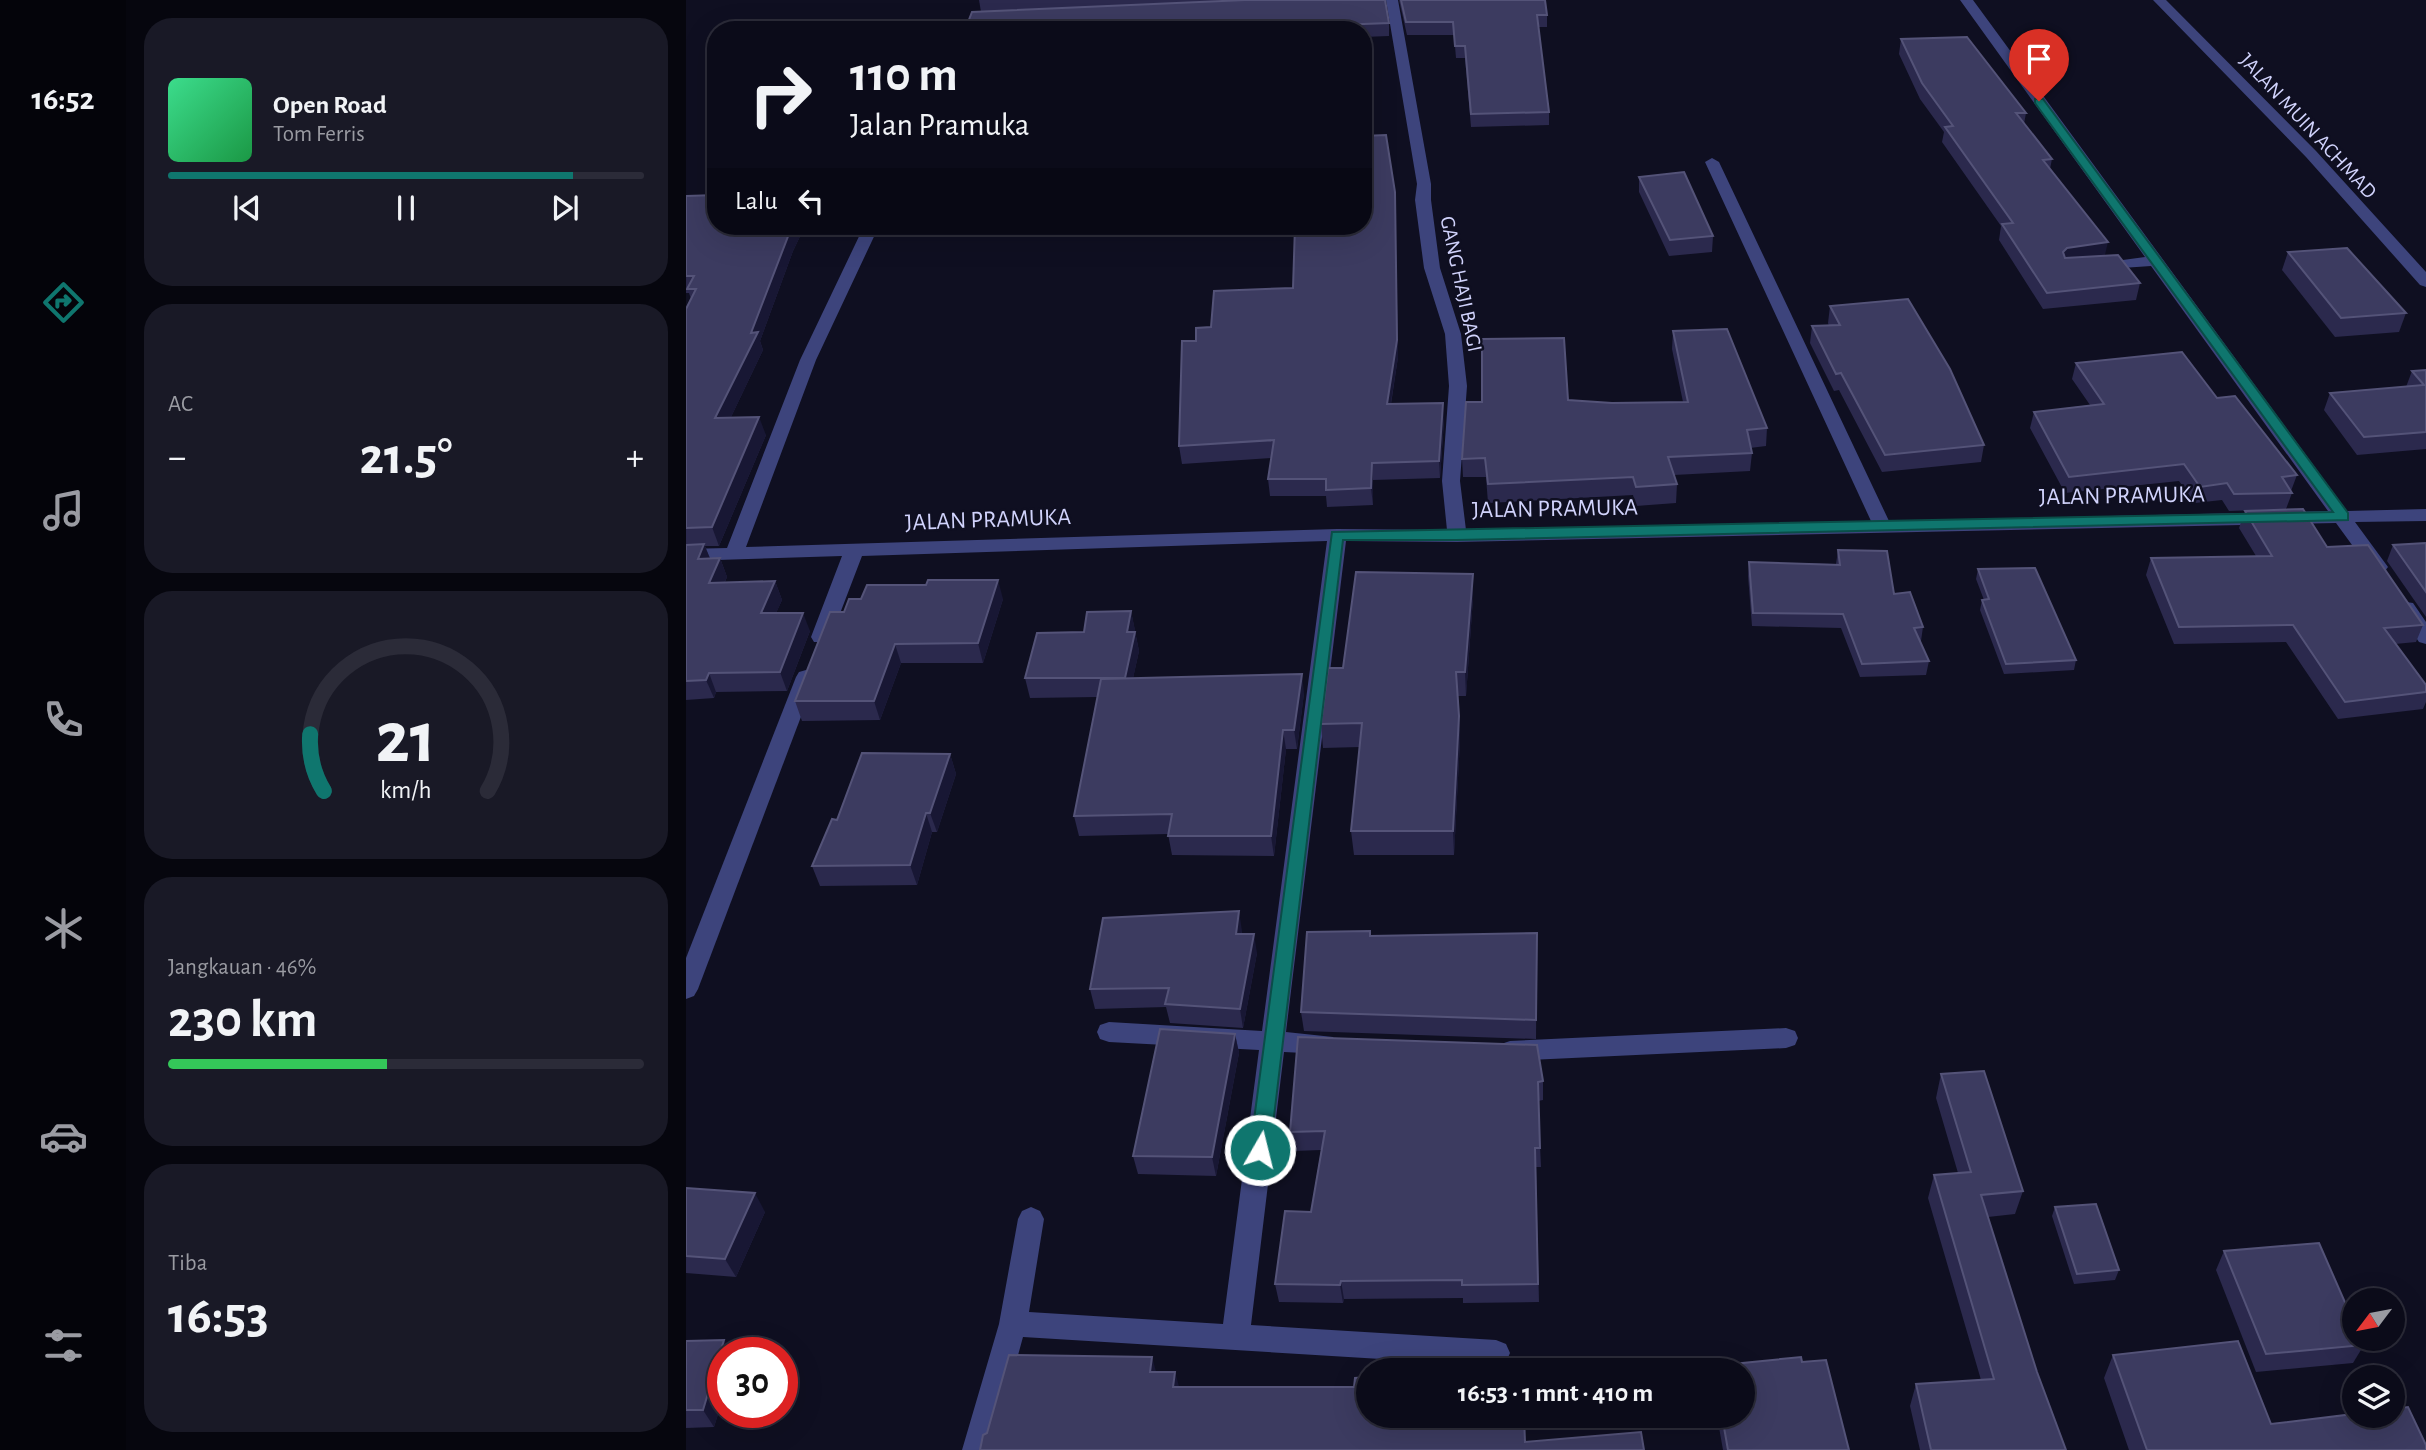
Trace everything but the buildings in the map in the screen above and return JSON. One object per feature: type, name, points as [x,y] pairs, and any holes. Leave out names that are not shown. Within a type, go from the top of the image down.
[{"type":"street","name":"GANG HAJI BAGI","points":[[1392,0],[1424,184],[1423,200],[1432,268],[1453,334],[1458,386],[1451,481],[1457,536]]},
{"type":"street","points":[[1966,0],[2343,516],[2426,637]]},
{"type":"street","name":"JALAN MUIN ACHMAD","points":[[2159,0],[2311,154],[2426,282]]},
{"type":"street","points":[[1712,162],[1882,526]]},
{"type":"street","points":[[734,554],[808,360],[867,235]]},
{"type":"street","points":[[2082,269],[2156,261]]},
{"type":"street","name":"JALAN PRAMUKA","points":[[686,555],[1337,536],[1457,536],[2426,515]]},
{"type":"street","points":[[1235,1338],[1275,1043],[1337,536]]},
{"type":"street","points":[[686,989],[855,548]]},
{"type":"street","points":[[1110,1032],[1341,1045]]},
{"type":"street","points":[[1488,1051],[1528,1052],[1786,1038]]},
{"type":"street","points":[[977,1450],[1013,1324],[1031,1219]]},
{"type":"street","points":[[1013,1324],[1496,1353]]},
{"type":"route","points":[[1260,1150],[1337,536],[1457,536],[2343,516],[2039,101]]}]
